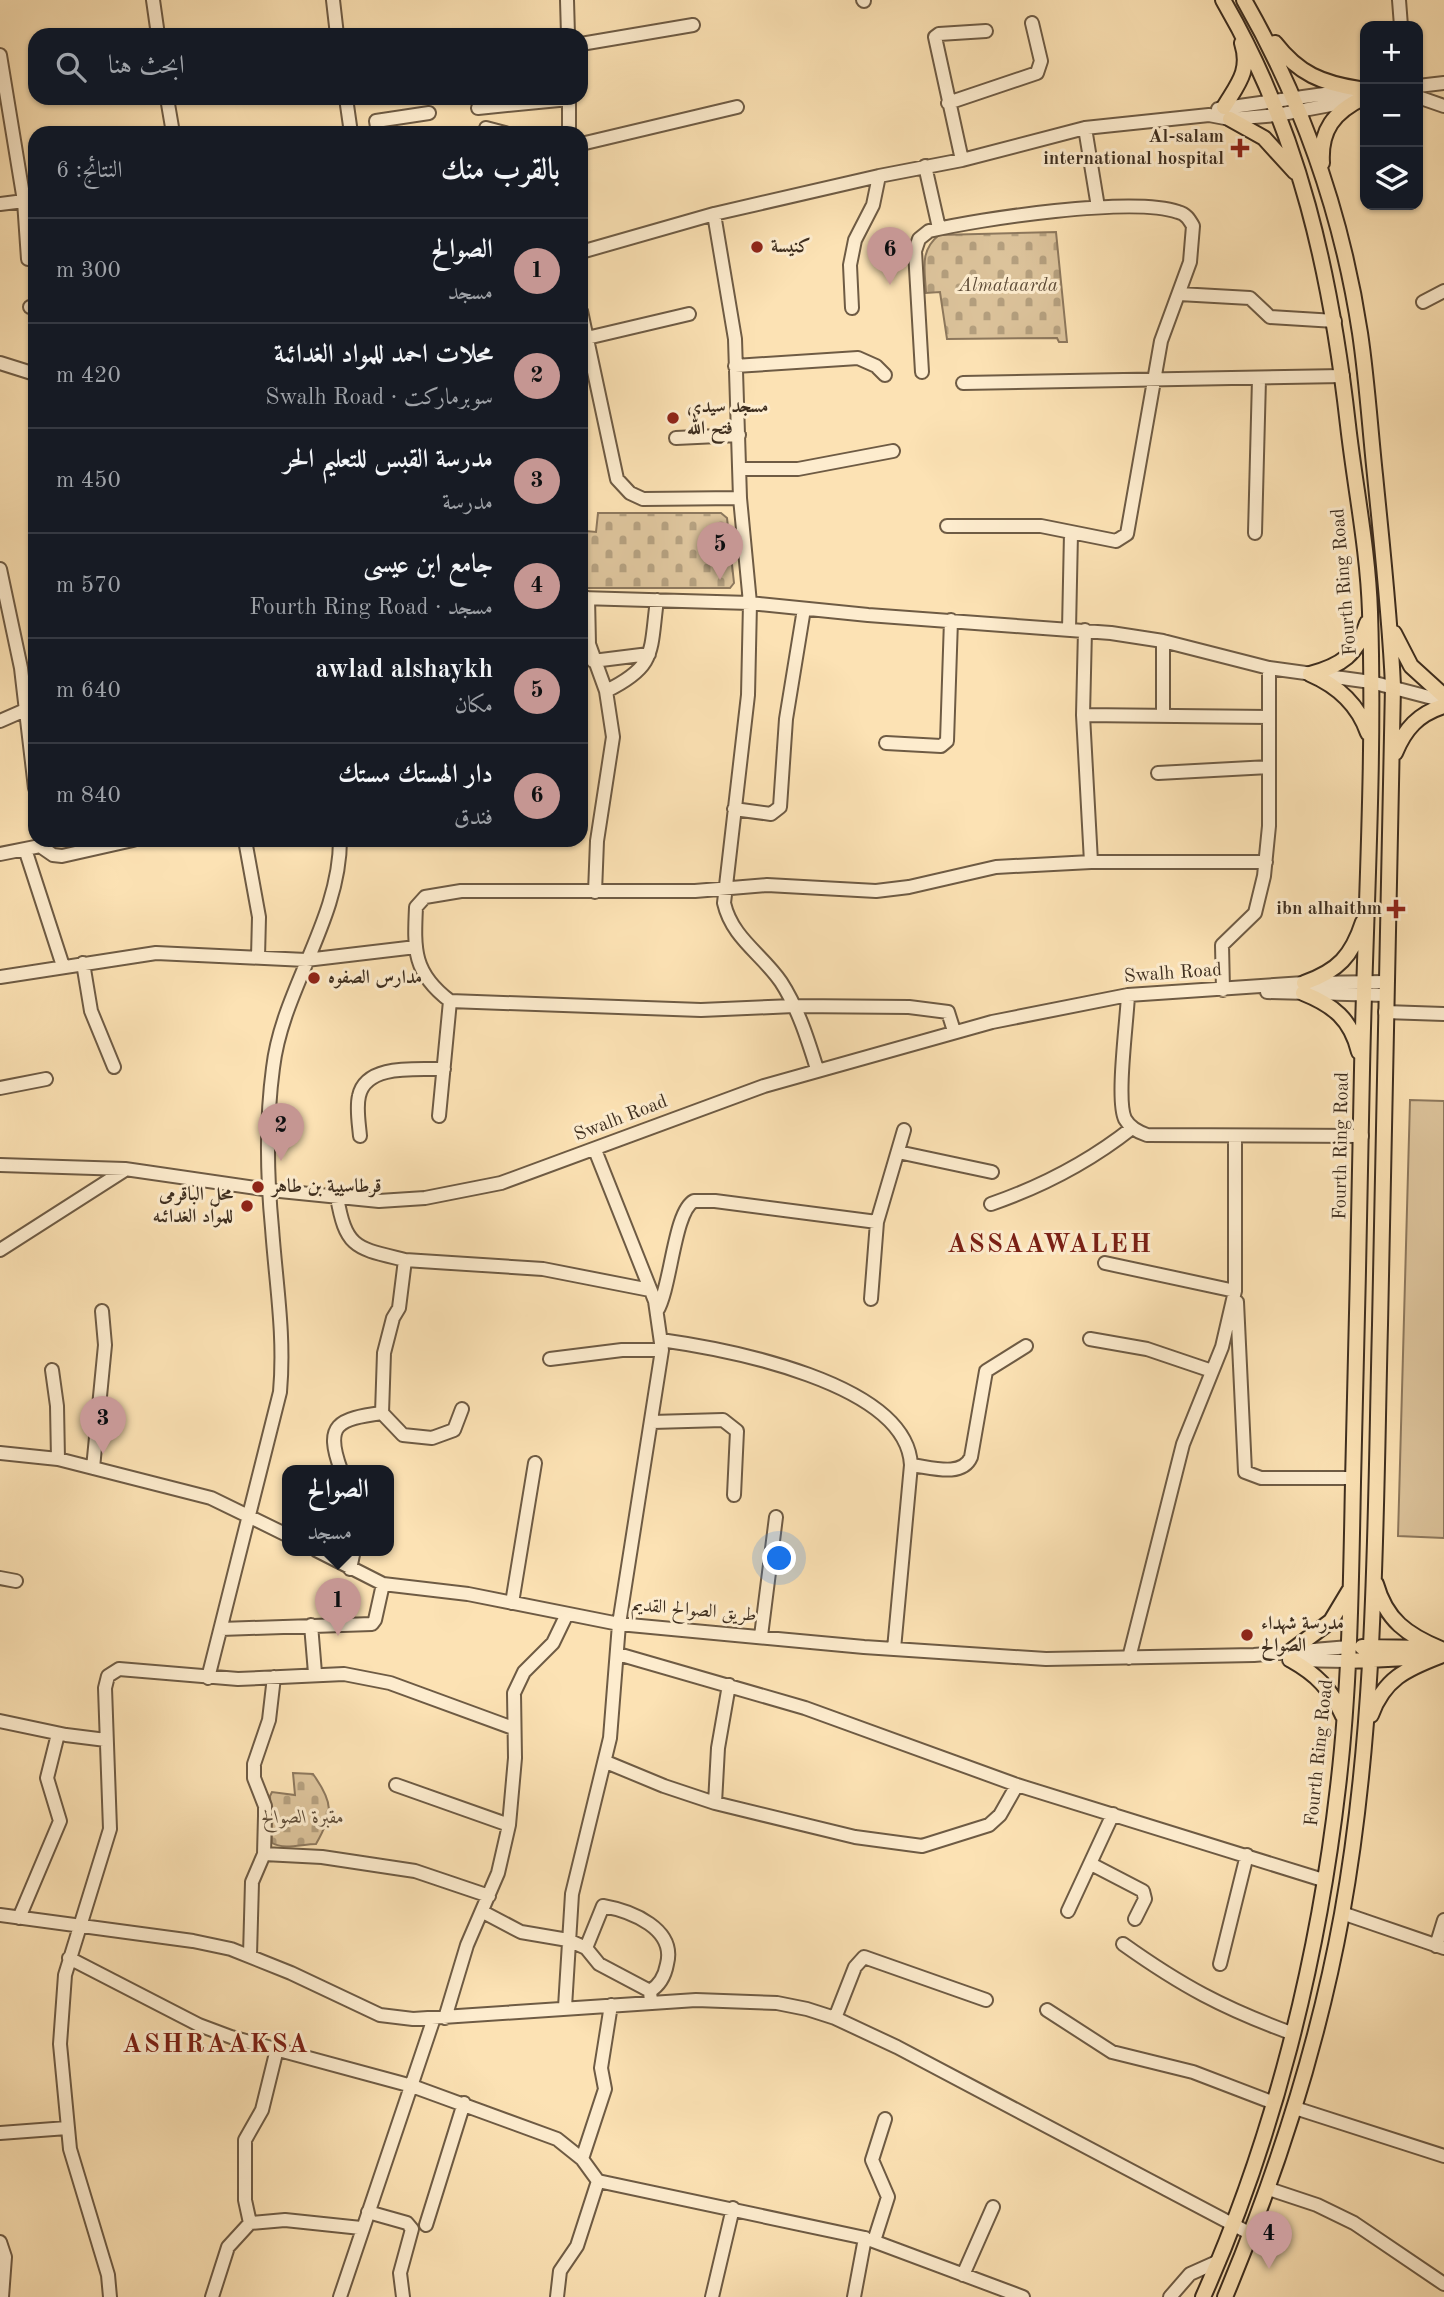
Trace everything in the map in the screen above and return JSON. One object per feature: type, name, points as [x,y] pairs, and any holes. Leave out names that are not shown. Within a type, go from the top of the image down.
[{"type":"main road","name":"Fourth Ring Road","points":[[1203,2297],[1233,2224],[1274,2103],[1323,1880],[1338,1786],[1349,1654],[1362,1066],[1373,751],[1370,605],[1335,321],[1307,193],[1253,53],[1223,0]]},
{"type":"main road","name":"Fourth Ring Road","points":[[1225,2297],[1269,2189],[1295,2108],[1342,1913],[1366,1729],[1373,1574],[1393,686],[1390,623],[1360,334],[1340,232],[1297,105],[1244,0]]},
{"type":"main road","points":[[1253,16],[1299,69],[1328,84],[1360,92]]},
{"type":"main road","points":[[1237,25],[1246,67],[1227,113],[1278,150],[1307,193]]},
{"type":"main road","points":[[1323,178],[1324,132],[1335,115],[1360,95]]},
{"type":"main road","points":[[1310,674],[1332,668],[1352,654],[1364,635],[1370,605]]},
{"type":"main road","points":[[1390,623],[1411,666],[1444,699]]},
{"type":"main road","points":[[1310,674],[1336,688],[1356,708],[1373,751]]},
{"type":"main road","points":[[1391,761],[1401,737],[1413,722],[1444,706]]},
{"type":"main road","points":[[1362,1066],[1347,1021],[1329,1004],[1304,988],[1337,968],[1349,956],[1364,919],[1368,890]]},
{"type":"main road","points":[[1373,1574],[1388,1615],[1416,1639],[1442,1652]]},
{"type":"main road","points":[[1344,1717],[1334,1694],[1291,1655],[1331,1621],[1351,1587]]},
{"type":"main road","points":[[1366,1729],[1376,1701],[1386,1685],[1408,1669],[1442,1652]]},
{"type":"main road","name":"طريق الصوالح القديم","points":[[1349,1654],[1442,1652]]},
{"type":"street","points":[[153,0],[157,28]]},
{"type":"street","points":[[332,0],[336,28]]},
{"type":"street","points":[[567,0],[568,28]]},
{"type":"street","points":[[1399,0],[1401,21]]},
{"type":"street","points":[[948,103],[1037,73],[1041,61],[1032,23]]},
{"type":"street","points":[[588,43],[693,25]]},
{"type":"street","points":[[962,160],[934,37],[939,34],[985,31]]},
{"type":"street","points":[[0,55],[23,201],[28,259]]},
{"type":"street","points":[[1423,85],[1444,83]]},
{"type":"street","points":[[588,250],[714,214],[962,160],[1085,128],[1275,108],[1360,94]]},
{"type":"street","points":[[1423,99],[1444,106]]},
{"type":"street","points":[[168,105],[172,126]]},
{"type":"street","points":[[347,105],[350,126]]},
{"type":"street","points":[[478,108],[505,105]]},
{"type":"street","points":[[569,105],[569,126]]},
{"type":"street","points":[[588,142],[737,107]]},
{"type":"street","points":[[377,126],[376,121],[429,113]]},
{"type":"street","points":[[1085,128],[1098,207]]},
{"type":"street","points":[[925,166],[939,228]]},
{"type":"street","points":[[852,308],[850,265],[855,240],[873,205],[879,176]]},
{"type":"street","points":[[0,204],[23,201]]},
{"type":"street","points":[[922,372],[915,250],[919,239],[929,231],[1098,207],[1167,209],[1188,218],[1194,236],[1190,262],[1161,341],[1127,534],[1116,541],[1041,526],[947,526]]},
{"type":"street","points":[[714,214],[735,339],[740,498],[750,603],[748,695],[723,890],[724,903],[732,927],[781,982],[817,1069]]},
{"type":"street","points":[[1423,302],[1444,291]]},
{"type":"street","points":[[1179,294],[1250,298],[1270,317],[1335,321]]},
{"type":"street","points":[[588,338],[689,314]]},
{"type":"street","points":[[588,343],[617,479],[624,488],[643,499],[740,498]]},
{"type":"street","points":[[735,366],[858,358],[876,366],[885,375]]},
{"type":"street","points":[[0,363],[28,372]]},
{"type":"street","points":[[963,383],[1343,376]]},
{"type":"street","points":[[1255,533],[1259,379]]},
{"type":"street","points":[[676,438],[739,435]]},
{"type":"street","points":[[739,469],[798,469],[893,451]]},
{"type":"street","points":[[1069,629],[1071,533]]},
{"type":"street","points":[[0,569],[4,614],[28,697]]},
{"type":"street","points":[[588,598],[750,603],[1085,630],[1163,641],[1269,668],[1371,682],[1444,699]]},
{"type":"street","points":[[606,691],[642,670],[649,654],[657,600]]},
{"type":"street","points":[[734,809],[771,814],[780,807],[786,719],[804,608]]},
{"type":"street","points":[[886,743],[941,746],[947,741],[951,620]]},
{"type":"street","points":[[1085,630],[1083,715],[1091,862]]},
{"type":"street","points":[[588,632],[593,661],[606,691],[612,737],[597,841],[595,892]]},
{"type":"street","points":[[1163,641],[1163,716]]},
{"type":"street","points":[[593,661],[649,654]]},
{"type":"street","points":[[1223,989],[1222,945],[1255,913],[1266,862],[1269,668]]},
{"type":"street","points":[[0,720],[28,708]]},
{"type":"street","points":[[1083,715],[1269,717]]},
{"type":"street","points":[[1158,773],[1269,767]]},
{"type":"street","points":[[0,854],[30,847]]},
{"type":"street","points":[[44,847],[52,855],[62,856],[102,847]]},
{"type":"street","points":[[246,847],[259,917],[258,957]]},
{"type":"street","points":[[208,1678],[248,1515],[271,1435],[283,1359],[281,1302],[270,1190],[273,1065],[280,1035],[330,896],[339,847]]},
{"type":"street","points":[[25,849],[63,966]]},
{"type":"street","points":[[954,1031],[948,1012],[909,1007],[793,1006],[701,1010],[450,1001],[428,982],[420,970],[416,947],[416,907],[425,897],[461,891],[723,890],[767,885],[876,891],[909,887],[996,867],[1091,862],[1266,862]]},
{"type":"street","points":[[0,977],[156,953],[306,960],[416,947]]},
{"type":"street","points":[[83,963],[91,1012],[114,1067]]},
{"type":"street","name":"Swalh Road","points":[[0,1165],[125,1169],[270,1190],[379,1201],[425,1198],[501,1183],[817,1069],[954,1031],[1128,995],[1223,989],[1386,989]]},
{"type":"street","points":[[1128,995],[1122,1106],[1124,1117],[1132,1128],[1147,1135],[1362,1136]]},
{"type":"street","points":[[439,1116],[450,1001]]},
{"type":"street","points":[[1385,1012],[1444,1014]]},
{"type":"street","points":[[360,1136],[358,1097],[371,1078],[388,1072],[443,1069]]},
{"type":"street","points":[[0,1088],[46,1079]]},
{"type":"street","points":[[991,1204],[1059,1176],[1093,1157],[1132,1128]]},
{"type":"street","points":[[871,1298],[877,1222],[904,1130]]},
{"type":"street","points":[[1235,1136],[1235,1291],[1240,1321],[1245,1472],[1261,1478],[1353,1478]]},
{"type":"street","name":"طريق الصوالح القديم","points":[[596,1150],[650,1290],[657,1311],[662,1345],[619,1624],[894,1649],[1046,1659],[1349,1654]]},
{"type":"street","points":[[898,1152],[992,1172]]},
{"type":"street","points":[[0,1250],[125,1169]]},
{"type":"street","points":[[337,1197],[342,1227],[353,1243],[404,1260],[543,1269],[650,1290]]},
{"type":"street","points":[[657,1311],[666,1292],[684,1214],[694,1201],[715,1200],[877,1222]]},
{"type":"street","points":[[404,1260],[399,1308],[393,1318],[384,1353],[382,1413],[403,1435],[432,1438],[454,1430],[462,1409]]},
{"type":"street","points":[[1105,1264],[1235,1291]]},
{"type":"street","points":[[1129,1658],[1183,1444],[1222,1347],[1235,1291]]},
{"type":"street","points":[[93,1468],[105,1345],[102,1311]]},
{"type":"street","points":[[1090,1339],[1147,1349],[1212,1371]]},
{"type":"street","points":[[550,1359],[662,1345],[736,1353],[786,1365],[817,1378],[866,1404],[888,1420],[907,1445],[911,1465],[894,1649]]},
{"type":"street","points":[[911,1465],[957,1470],[966,1466],[971,1457],[986,1371],[1026,1346]]},
{"type":"street","points":[[52,1370],[57,1406],[58,1459]]},
{"type":"street","points":[[339,1465],[333,1449],[332,1437],[335,1428],[342,1422],[382,1413]]},
{"type":"street","points":[[652,1422],[723,1420],[733,1425],[737,1431],[734,1494]]},
{"type":"street","points":[[0,1452],[58,1459],[211,1498],[282,1532]]},
{"type":"street","points":[[512,1603],[535,1463]]},
{"type":"street","points":[[761,1636],[776,1517]]},
{"type":"street","points":[[327,1556],[383,1584],[468,1594],[566,1616],[619,1624],[606,1762],[572,1894],[565,2007]]},
{"type":"street","points":[[350,1569],[353,1556]]},
{"type":"street","points":[[0,1578],[16,1581]]},
{"type":"street","points":[[221,1629],[374,1623],[383,1584]]},
{"type":"street","points":[[340,2297],[361,2228],[412,2086],[489,1896],[509,1825],[516,1751],[513,1728],[514,1693],[518,1682],[553,1643],[566,1616]]},
{"type":"street","points":[[310,1625],[315,1674]]},
{"type":"street","points":[[618,1654],[729,1685],[1017,1785],[1323,1880]]},
{"type":"street","points":[[110,2297],[108,2275],[70,2149],[60,2032],[69,1958],[110,1829],[105,1688],[113,1670],[208,1678],[344,1674],[390,1683],[513,1728]]},
{"type":"street","points":[[250,1955],[253,1882],[264,1854],[265,1806],[254,1778],[254,1764],[269,1720],[274,1678]]},
{"type":"street","points":[[715,1803],[718,1748],[729,1685]]},
{"type":"street","points":[[0,1721],[58,1734],[106,1740]]},
{"type":"street","points":[[19,1918],[61,1818],[47,1778],[58,1734]]},
{"type":"street","points":[[606,1762],[715,1803],[855,1837],[922,1846],[989,1825],[1000,1815],[1017,1785]]},
{"type":"street","points":[[396,1785],[509,1825]]},
{"type":"street","points":[[1068,1911],[1113,1814]]},
{"type":"street","points":[[264,1854],[322,1857],[415,1871],[489,1896]]},
{"type":"street","points":[[1220,1964],[1247,1855]]},
{"type":"street","points":[[1091,1864],[1143,1891],[1145,1899],[1135,1919]]},
{"type":"street","points":[[586,1948],[599,1909],[603,1906],[620,1909],[657,1929],[667,1942],[669,1958],[665,1973],[650,1997]]},
{"type":"street","points":[[483,1912],[522,1932],[568,1940],[586,1948],[599,1964],[650,1997]]},
{"type":"street","points":[[1342,1913],[1440,1947],[1444,1920]]},
{"type":"street","points":[[0,1915],[193,1941],[250,1955],[380,2015],[439,2018],[611,2004],[650,1997],[777,2003],[835,2018],[1251,2234]]},
{"type":"street","points":[[1123,1944],[1180,1984],[1218,2005],[1291,2033]]},
{"type":"street","points":[[835,2018],[855,1966],[864,1957],[986,2000]]},
{"type":"street","points":[[69,1958],[199,2025],[412,2086],[557,2139],[582,2159],[598,2180],[869,2239],[1016,2296]]},
{"type":"street","points":[[582,2159],[605,2090],[601,2068],[611,2004]]},
{"type":"street","points":[[1047,2010],[1122,2056],[1193,2072],[1274,2103]]},
{"type":"street","points":[[250,2223],[245,2187],[245,2140],[262,2110],[277,2049]]},
{"type":"street","points":[[426,2225],[464,2103]]},
{"type":"street","points":[[1295,2108],[1444,2156]]},
{"type":"street","points":[[854,2297],[869,2239],[888,2197],[872,2160],[885,2119]]},
{"type":"street","points":[[0,2133],[67,2128]]},
{"type":"street","points":[[557,2297],[560,2272],[578,2246],[598,2180]]},
{"type":"street","points":[[1269,2189],[1317,2205],[1354,2224],[1444,2284]]},
{"type":"street","points":[[964,2275],[993,2207]]},
{"type":"street","points":[[712,2297],[733,2208]]},
{"type":"street","points":[[368,2212],[407,2223],[412,2229],[400,2273],[403,2297]]},
{"type":"street","points":[[212,2297],[228,2247],[250,2223],[285,2220],[361,2228]]},
{"type":"street","points":[[0,2242],[5,2257],[2,2297]]},
{"type":"street","points":[[1170,2297],[1190,2274],[1219,2261]]},
{"type":"green space","name":"Almataarda","points":[[1056,232],[1067,342],[1059,342],[1057,338],[947,339],[940,292],[926,293],[924,269],[928,248],[939,235]]},
{"type":"green space","points":[[598,513],[721,513],[727,518],[734,583],[730,588],[588,588],[588,531],[596,532]]},
{"type":"green space","points":[[1410,1100],[1444,1101],[1444,1538],[1398,1536]]},
{"type":"green space","name":"مقبرة الصوالح","points":[[293,1773],[313,1774],[327,1800],[329,1808],[326,1824],[316,1844],[288,1846],[272,1843],[270,1796],[272,1792],[295,1795]]},
{"type":"place","name":"Al-salam international hospital","points":[[1240,148]]},
{"type":"place","name":"كنيسة","points":[[757,247]]},
{"type":"place","name":"دار الهستك مستك","points":[[890,285]]},
{"type":"place","name":"مسجد سيدي فتح الله","points":[[673,418]]},
{"type":"place","name":"awlad alshaykh","points":[[720,580]]},
{"type":"place","name":"ibn alhaithm","points":[[1396,909]]},
{"type":"place","name":"مدارس الصفوه","points":[[314,978]]},
{"type":"place","name":"محلات احمد للمواد الغدائىة","points":[[281,1161]]},
{"type":"place","name":"قرطاسيية بن طاهر","points":[[258,1187]]},
{"type":"place","name":"محل الباقرمى للمواد الغدائىه","points":[[247,1206]]},
{"type":"place","name":"مدرسة القبس للتعليم الحر","points":[[103,1454]]},
{"type":"place","name":"مدرسة شهداء الصوالح","points":[[1247,1635]]},
{"type":"place","name":"الصوالح","points":[[338,1636]]},
{"type":"place","name":"جامع ابن عيسى","points":[[1269,2269]]},
{"type":"district","name":"ASSAAWALEH","points":[[1050,1245]]},
{"type":"district","name":"ASHRAAKSA","points":[[216,2045]]}]
